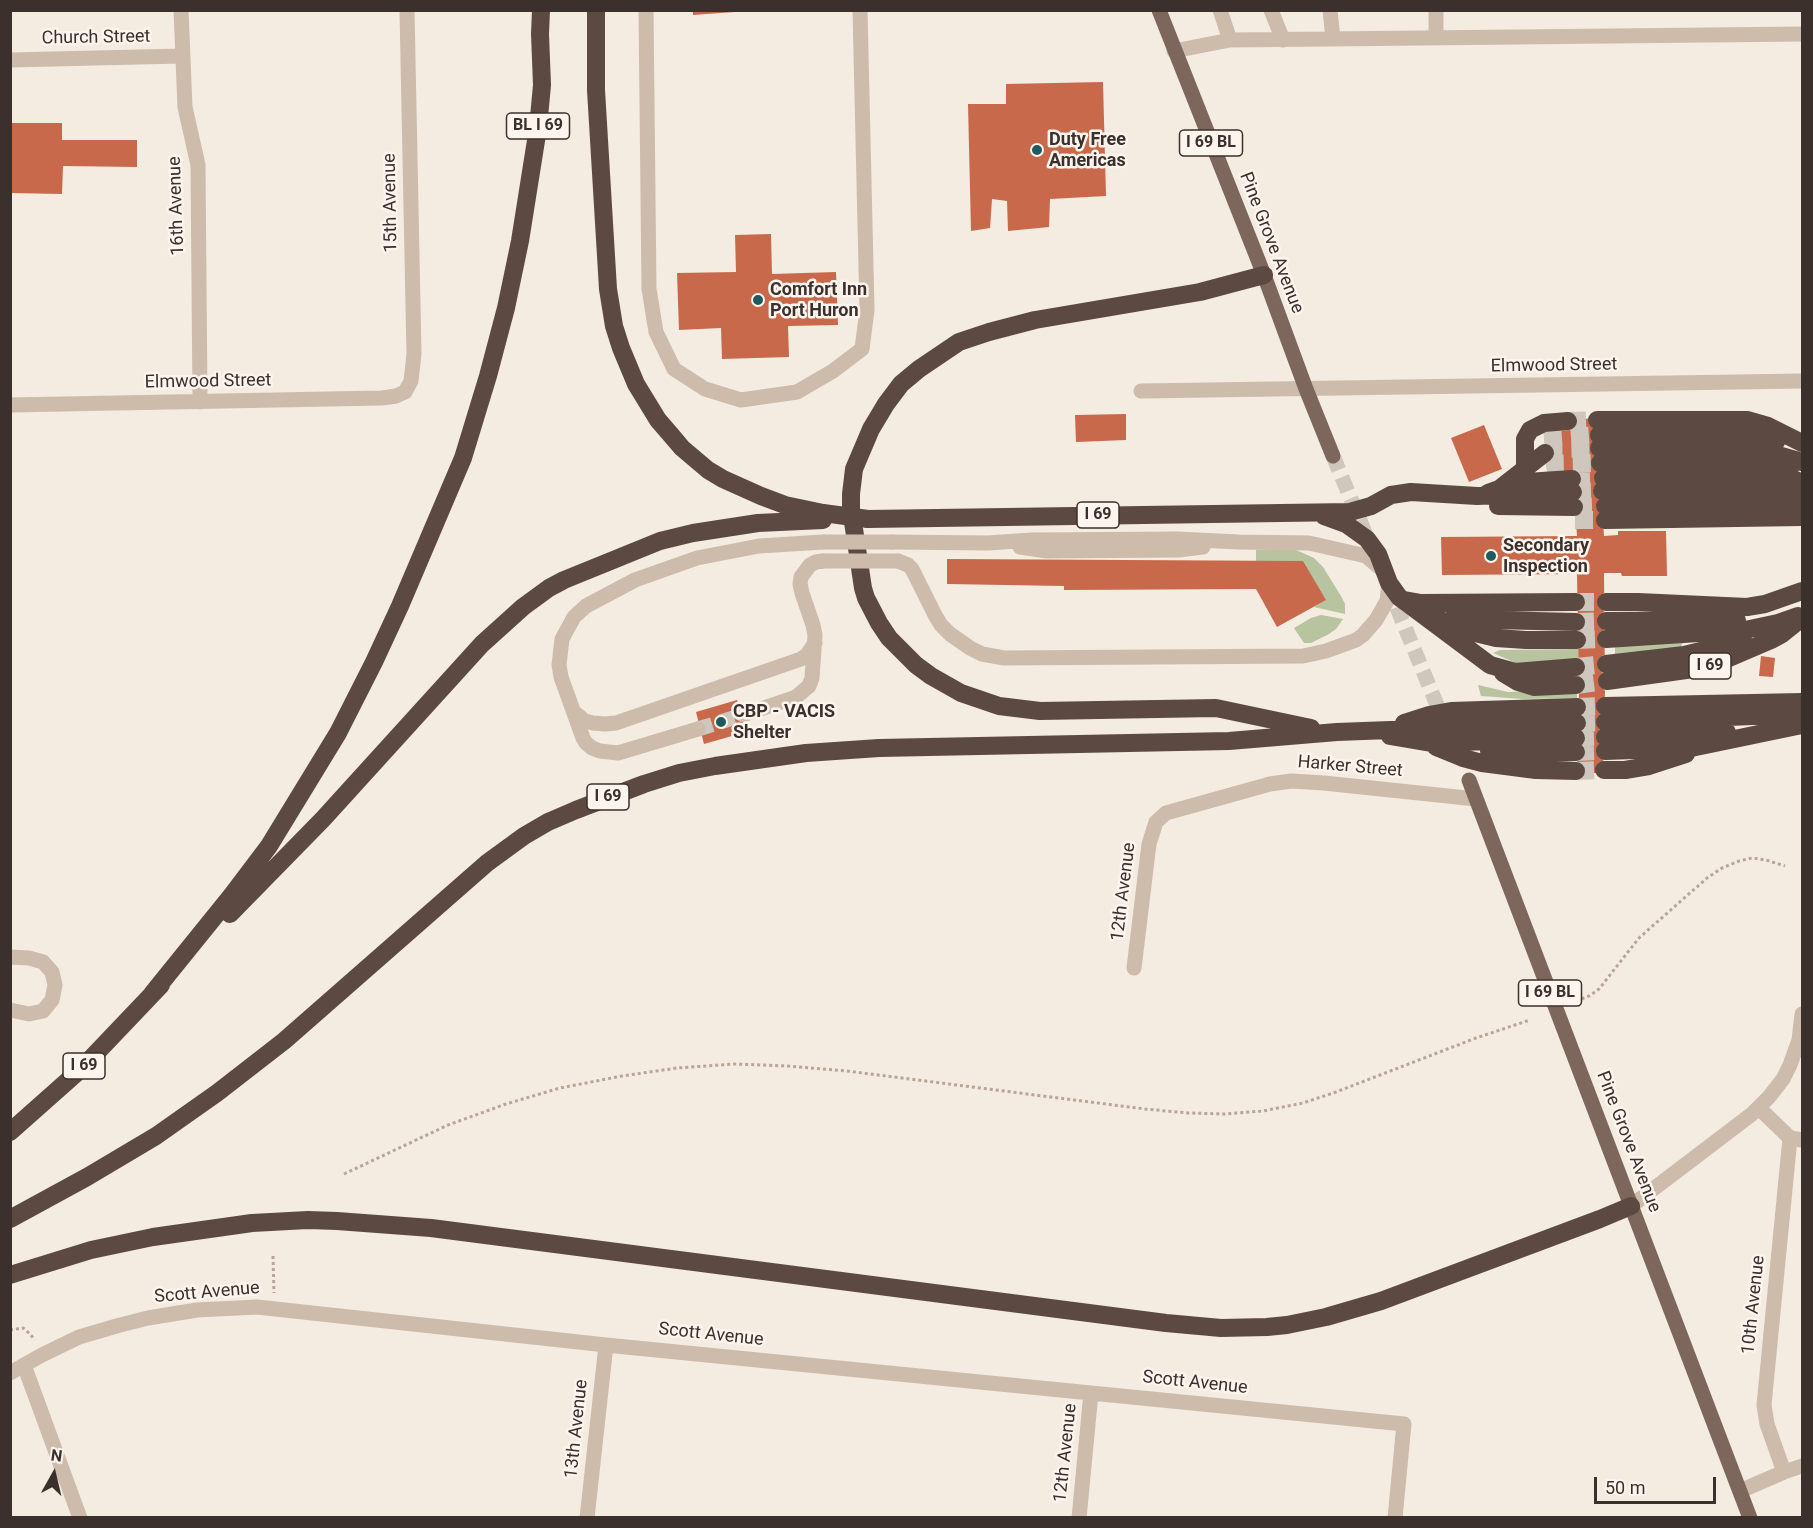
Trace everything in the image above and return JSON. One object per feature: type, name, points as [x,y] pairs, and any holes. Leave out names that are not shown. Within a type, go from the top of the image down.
[{"type":"highway","name":"BL I 69","points":[[152,994],[232,895],[268,846],[338,733],[374,663],[463,458],[506,308],[520,241],[538,128],[542,85],[541,10]]},
{"type":"highway","points":[[596,10],[596,90],[608,289],[614,326],[636,384],[670,435],[708,470],[761,496],[823,516]]},
{"type":"highway","points":[[1264,275],[1200,292],[1035,320],[989,332],[959,342],[919,369],[902,384],[886,404],[871,429],[854,469],[851,509],[863,588],[873,612],[889,638],[916,665],[946,686],[981,701],[999,706],[1040,711],[1216,708],[1337,732]]},
{"type":"highway","points":[[1601,470],[1747,420],[1767,426],[1801,478]]},
{"type":"highway","points":[[1519,475],[1525,439],[1530,430],[1544,423],[1568,421]]},
{"type":"highway","points":[[1601,470],[1757,449],[1801,478]]},
{"type":"highway","name":"I 69","points":[[1490,499],[1499,489],[1545,453]]},
{"type":"highway","points":[[1601,470],[1801,478]]},
{"type":"highway","points":[[1601,470],[1801,478]]},
{"type":"highway","name":"I 69","points":[[10,1132],[45,1104],[81,1069],[322,819],[482,644],[523,607],[564,580],[660,541],[693,533],[823,516],[890,519],[1350,512],[1360,510],[1384,498],[1421,492],[1490,499],[1573,500],[1527,482],[1519,475]]},
{"type":"highway","name":"I 69","points":[[1305,512],[1332,518],[1357,531],[1372,546],[1395,589],[1490,665],[1515,672],[1576,676]]},
{"type":"highway","points":[[1395,589],[1410,602],[1421,603],[1576,602]]},
{"type":"highway","points":[[1395,589],[1429,615],[1467,631],[1496,638],[1526,640],[1576,631]]},
{"type":"highway","points":[[1606,620],[1638,602],[1747,607],[1766,604],[1803,591]]},
{"type":"highway","points":[[1606,620],[1748,619],[1803,603]]},
{"type":"highway","name":"I 69","points":[[1778,623],[1709,649],[1607,673],[1708,667],[1771,640],[1803,616]]},
{"type":"highway","name":"I 69","points":[[1606,620],[1732,632],[1803,616]]},
{"type":"highway","points":[[1724,741],[1684,748],[1605,729],[1796,714]]},
{"type":"highway","points":[[1604,770],[1625,770],[1649,766],[1796,714]]},
{"type":"highway","points":[[1372,730],[1436,747],[1522,754],[1576,730]]},
{"type":"highway","name":"I 69","points":[[10,1219],[156,1136],[218,1093],[284,1041],[487,863],[524,836],[576,810],[679,773],[806,753],[879,748],[1229,741],[1372,730],[1576,730]]},
{"type":"highway","points":[[1410,741],[1431,743],[1576,730]]},
{"type":"highway","points":[[1436,747],[1482,763],[1536,770],[1576,771]]},
{"type":"highway","points":[[10,1275],[91,1250],[153,1237],[252,1223],[337,1221],[442,1229],[1166,1323],[1221,1328],[1267,1327],[1305,1322],[1371,1304],[1631,1206]]},
{"type":"main road","name":"Pine Grove Avenue","points":[[1159,10],[1333,456]]},
{"type":"main road","name":"Pine Grove Avenue","points":[[1469,780],[1750,1518]]},
{"type":"street","name":"16th Avenue","points":[[181,10],[185,107],[198,165],[200,402]]},
{"type":"street","name":"15th Avenue","points":[[405,392],[411,381],[414,354],[407,10]]},
{"type":"street","points":[[646,10],[649,289],[656,332],[674,369],[705,389],[741,400],[797,392],[833,371],[862,349],[867,310],[860,10]]},
{"type":"street","points":[[1220,10],[1230,40]]},
{"type":"street","points":[[1272,10],[1283,39]]},
{"type":"street","points":[[1330,10],[1333,39]]},
{"type":"street","points":[[1436,10],[1436,37]]},
{"type":"street","points":[[1174,51],[1230,40],[1803,34]]},
{"type":"street","name":"Church Street","points":[[10,60],[182,56]]},
{"type":"street","name":"Elmwood Street","points":[[1141,391],[1803,381]]},
{"type":"street","name":"Elmwood Street","points":[[10,405],[382,398],[405,392]]},
{"type":"street","points":[[698,729],[625,752],[610,753],[592,748],[583,738],[561,677],[559,653],[562,639],[574,616],[586,606],[635,580],[697,558],[759,546],[823,542],[988,543],[1047,551],[1178,550],[1239,542],[1295,542],[1322,545],[1366,556],[1395,589],[1370,628],[1356,640],[1326,651],[1303,656],[1004,658],[982,654],[961,644],[950,634],[935,615],[909,565],[898,561],[816,562],[806,570],[801,577],[800,584],[813,625],[812,678],[809,686],[796,697],[743,715]]},
{"type":"street","points":[[917,580],[918,556],[922,549],[939,542]]},
{"type":"street","points":[[574,712],[585,721],[616,723],[801,659],[807,655],[814,643]]},
{"type":"street","name":"Harker Street","points":[[1156,822],[1166,813],[1174,810],[1270,784],[1292,781],[1476,799]]},
{"type":"street","name":"12th Avenue","points":[[1134,968],[1149,844],[1156,822]]},
{"type":"street","points":[[10,957],[44,962],[52,972],[55,985],[52,1000],[43,1011],[30,1014],[10,1010]]},
{"type":"street","points":[[1631,1206],[1759,1108],[1776,1089],[1790,1065],[1799,1040],[1803,1014]]},
{"type":"street","points":[[1759,1108],[1796,1139]]},
{"type":"street","name":"10th Avenue","points":[[1784,1472],[1767,1424],[1764,1395],[1796,1139]]},
{"type":"street","name":"Scott Avenue","points":[[17,1369],[79,1337],[148,1318],[216,1308],[273,1308],[606,1345],[1404,1424],[1395,1518]]},
{"type":"street","name":"13th Avenue","points":[[587,1518],[606,1345]]},
{"type":"street","points":[[17,1369],[80,1518]]},
{"type":"street","name":"12th Avenue","points":[[1079,1518],[1091,1393]]},
{"type":"street","points":[[1740,1491],[1803,1466]]},
{"type":"path","points":[[1576,1000],[1589,996],[1599,989],[1639,938],[1707,878],[1722,868],[1752,858],[1785,866]]},
{"type":"path","points":[[344,1174],[448,1125],[506,1104],[560,1088],[677,1068],[735,1064],[788,1066],[858,1072],[1156,1110],[1225,1114],[1263,1111],[1303,1103],[1530,1020]]},
{"type":"path","points":[[273,1256],[275,1281],[273,1308]]},
{"type":"path","points":[[10,1330],[19,1328],[27,1330],[35,1340]]},
{"type":"green space","points":[[1256,550],[1296,550],[1314,558],[1323,567],[1341,596],[1345,604],[1345,614],[1314,607],[1325,600],[1256,561]]},
{"type":"green space","points":[[1321,615],[1343,619],[1329,634],[1311,643],[1304,643],[1294,628]]},
{"type":"green space","points":[[1683,642],[1681,647],[1615,659],[1615,644]]},
{"type":"green space","points":[[1578,649],[1579,661],[1518,664],[1493,653],[1500,650]]},
{"type":"green space","points":[[1478,685],[1508,692],[1577,689],[1577,698],[1523,699],[1481,696]]},
{"type":"building","points":[[693,10],[735,10],[735,12],[693,15]]},
{"type":"building","name":"Duty Free Americas","points":[[1103,82],[1106,196],[1050,199],[1049,227],[1008,231],[1007,201],[992,199],[990,228],[971,231],[968,104],[1006,104],[1006,84]]},
{"type":"building","points":[[10,123],[62,123],[62,140],[137,140],[137,167],[63,166],[62,194],[10,193]]},
{"type":"building","name":"Comfort Inn Port Huron","points":[[771,234],[772,274],[836,272],[838,325],[788,326],[789,357],[722,359],[721,328],[679,330],[677,273],[736,272],[735,235]]},
{"type":"building","points":[[1126,414],[1126,440],[1076,442],[1075,415]]},
{"type":"building","points":[[1596,418],[1604,536],[1618,535],[1618,531],[1666,531],[1667,576],[1622,576],[1621,573],[1604,573],[1603,773],[1577,773],[1579,692],[1577,574],[1442,575],[1441,537],[1577,536],[1573,477],[1548,478],[1544,432],[1570,430],[1569,420]]},
{"type":"building","points":[[1484,425],[1502,469],[1469,482],[1451,438]]},
{"type":"building","points":[[947,559],[1303,561],[1326,600],[1277,627],[1256,589],[1064,590],[1064,586],[947,584]]},
{"type":"building","points":[[1761,656],[1775,658],[1773,677],[1759,676]]},
{"type":"building","name":"CBP - VACIS Shelter","points":[[737,700],[746,732],[704,744],[696,712]]},
{"type":"tunnel","points":[[1568,421],[1597,420]]},
{"type":"tunnel","points":[[1544,439],[1599,435]]},
{"type":"tunnel","points":[[1545,453],[1558,449],[1599,448]]},
{"type":"tunnel","points":[[1333,456],[1369,542]]},
{"type":"tunnel","points":[[1546,466],[1600,463]]},
{"type":"tunnel","points":[[1572,479],[1603,478]]},
{"type":"tunnel","points":[[1573,492],[1602,491]]},
{"type":"tunnel","points":[[1574,507],[1605,506]]},
{"type":"tunnel","points":[[1575,520],[1605,520]]},
{"type":"tunnel","points":[[1388,586],[1444,722]]},
{"type":"tunnel","points":[[1576,602],[1606,602]]},
{"type":"tunnel","points":[[1576,622],[1606,621]]},
{"type":"tunnel","points":[[1577,640],[1606,639]]},
{"type":"tunnel","points":[[1576,667],[1606,664]]},
{"type":"tunnel","points":[[1576,685],[1607,681]]},
{"type":"tunnel","points":[[1577,707],[1605,706]]},
{"type":"tunnel","points":[[698,729],[743,715]]},
{"type":"tunnel","points":[[1577,723],[1605,722]]},
{"type":"tunnel","points":[[1576,738],[1605,737]]},
{"type":"tunnel","points":[[1576,752],[1605,751]]},
{"type":"tunnel","points":[[1576,771],[1604,770]]},
{"type":"place","name":"Duty Free Americas","points":[[1037,150]]},
{"type":"place","name":"Comfort Inn Port Huron","points":[[758,300]]},
{"type":"place","name":"Secondary Inspection","points":[[1491,556]]},
{"type":"place","name":"CBP - VACIS Shelter","points":[[721,722]]}]
